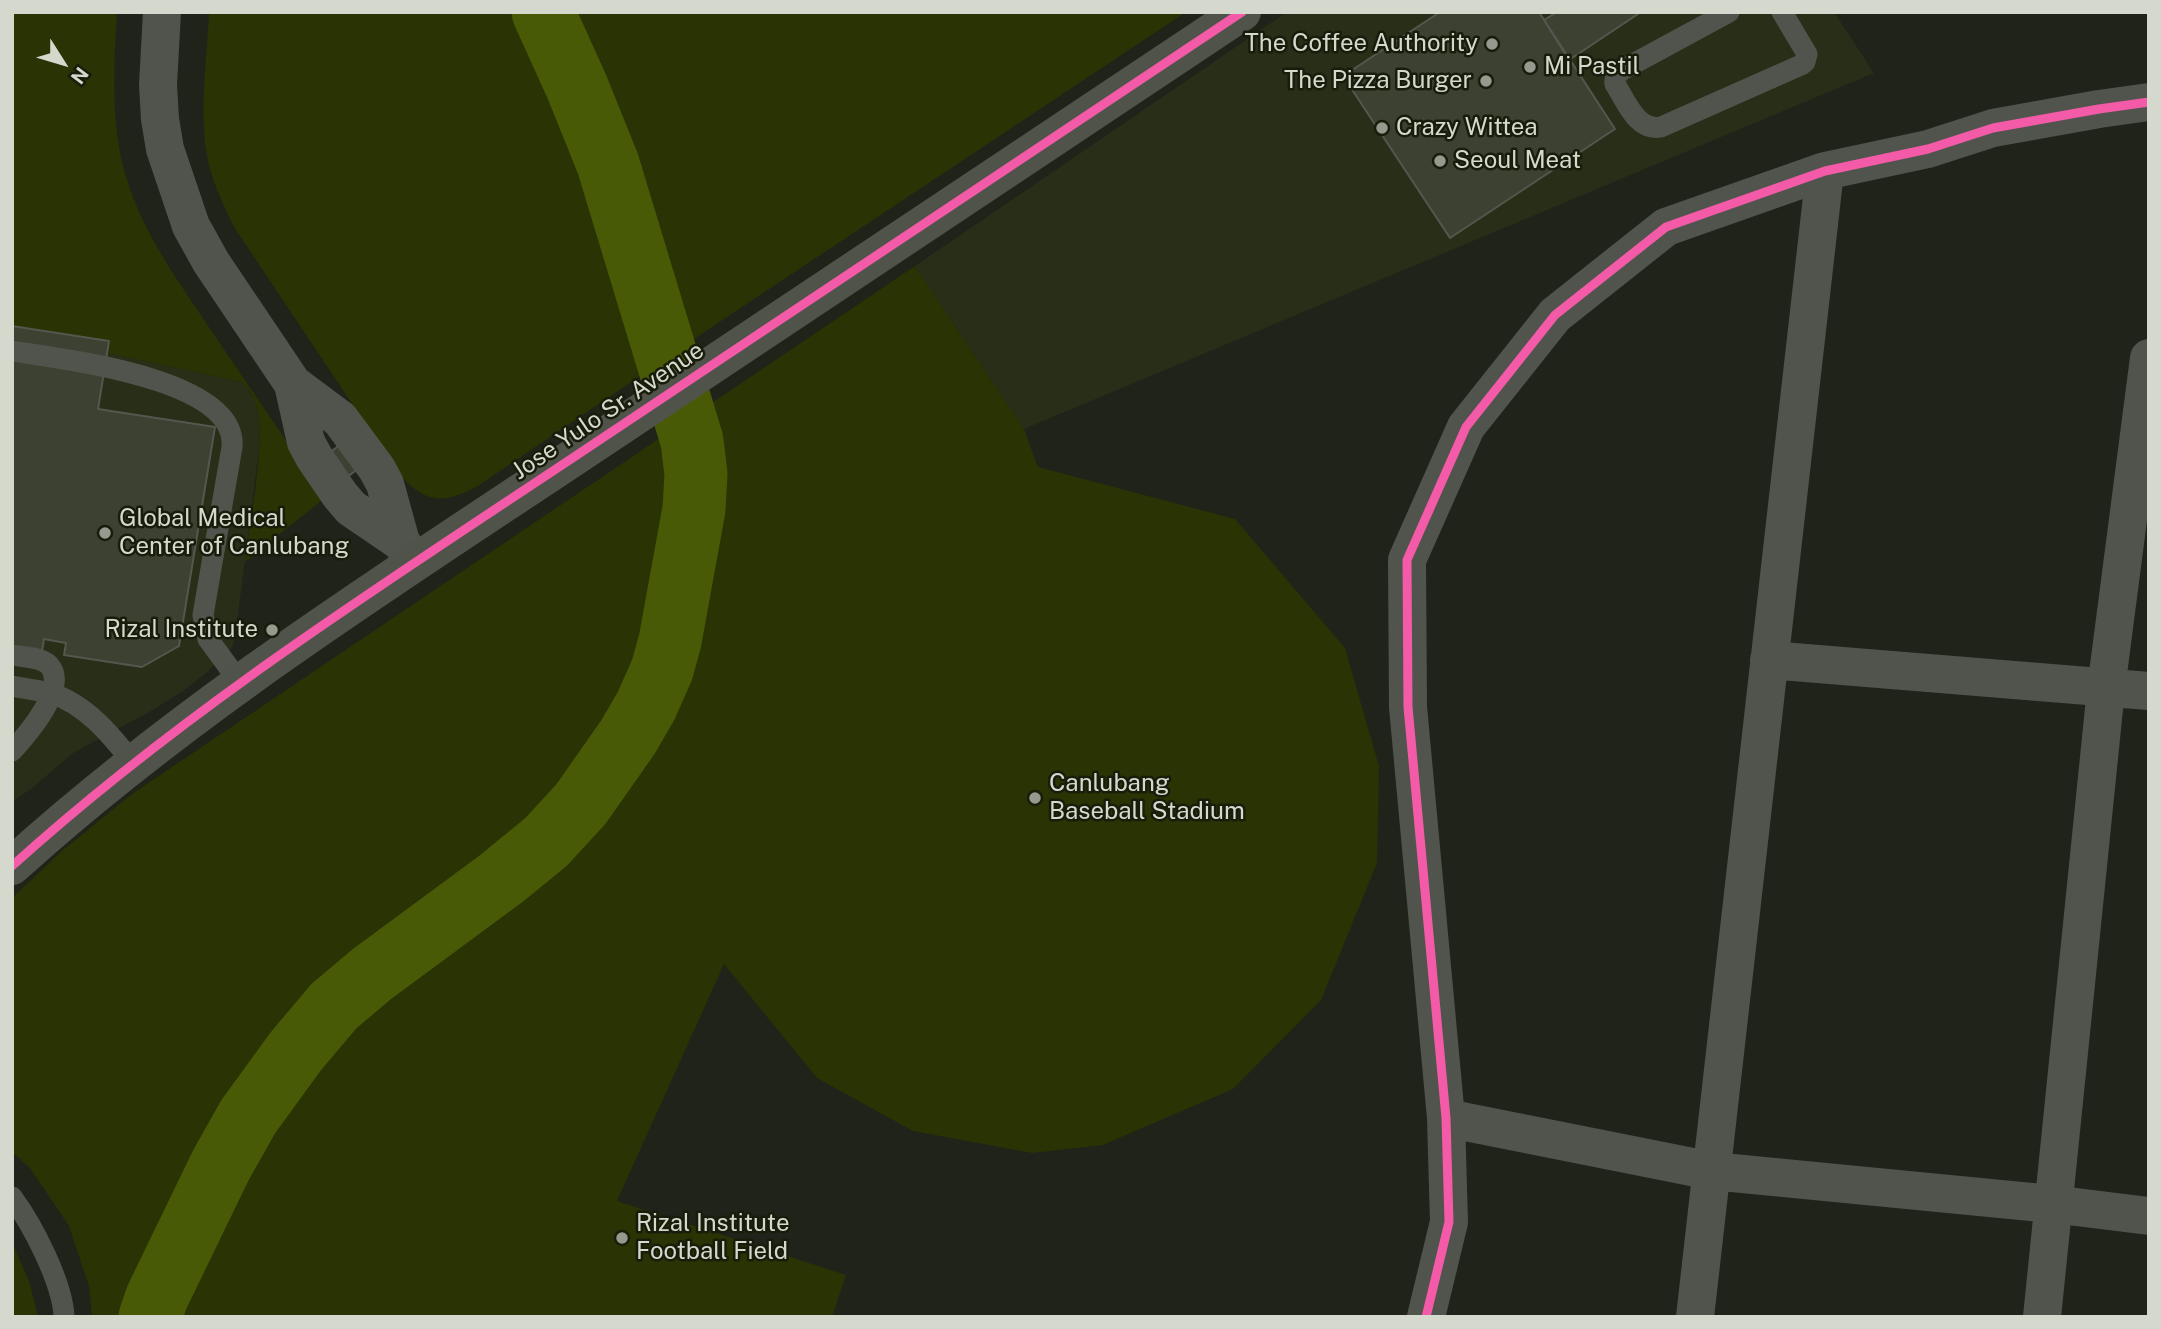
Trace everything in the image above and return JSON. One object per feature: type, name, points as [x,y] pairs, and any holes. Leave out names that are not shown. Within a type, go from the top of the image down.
[{"type":"street","points":[[162,12],[158,85],[160,119],[165,149],[191,226],[211,262],[293,384],[306,442],[314,457],[351,508],[408,552]]},
{"type":"street","name":"Jose Yulo Sr. Avenue","points":[[12,866],[133,763],[241,684],[408,552],[588,448],[1242,12]]},
{"type":"street","points":[[1426,1317],[1449,1222],[1446,1118],[1408,707],[1407,560],[1466,428],[1555,315],[1666,227],[1825,172],[1928,149],[1993,128],[2099,108],[2149,102]]},
{"type":"street","points":[[1695,1317],[1825,172]]},
{"type":"street","points":[[2042,1317],[2106,689],[2149,358]]},
{"type":"street","points":[[1769,660],[2149,691]]},
{"type":"street","points":[[1446,1118],[1712,1171],[2149,1216]]},
{"type":"lane","points":[[1728,12],[1617,74],[1615,84],[1644,126],[1654,129],[1661,127],[1801,65],[1807,54],[1782,12]]},
{"type":"lane","points":[[12,351],[109,368],[157,380],[208,404],[227,422],[233,439],[203,615],[208,639],[241,684]]},
{"type":"lane","points":[[12,655],[40,660],[49,666],[54,676],[48,706],[12,751]]},
{"type":"lane","points":[[12,686],[51,694],[75,704],[112,736],[133,763]]},
{"type":"lane","points":[[12,1197],[23,1211],[51,1269],[64,1308],[64,1317]]},
{"type":"shaded area","points":[[1287,12],[1834,12],[1874,73],[1024,429],[915,266]]},
{"type":"shaded area","points":[[12,326],[109,341],[108,353],[242,382],[255,401],[259,420],[259,449],[232,648],[183,691],[73,753],[12,802]]},
{"type":"green space","points":[[12,12],[117,12],[114,70],[119,147],[130,190],[139,212],[176,277],[325,498],[245,562],[257,479],[259,433],[254,400],[242,382],[107,353],[109,341],[12,326]]},
{"type":"green space","points":[[209,12],[1186,12],[478,486],[454,496],[434,498],[416,490],[397,471],[234,227],[211,174],[205,138],[204,102]]},
{"type":"green space","points":[[915,266],[1024,429],[1038,467],[1235,519],[1345,648],[1379,766],[1377,863],[1321,1000],[1233,1089],[1103,1145],[1032,1153],[913,1131],[817,1078],[724,964],[617,1201],[846,1275],[832,1317],[92,1317],[89,1286],[69,1226],[30,1168],[12,1152],[12,898],[63,850],[132,794]]},
{"type":"green space","points":[[12,1242],[30,1284],[38,1317],[12,1317]]},
{"type":"building","points":[[1440,12],[1539,12],[1615,129],[1450,238],[1343,76]]},
{"type":"building","points":[[1557,12],[1641,12],[1569,60],[1544,20]]},
{"type":"building","name":"Global Medical Center of Canlubang","points":[[12,326],[109,341],[98,409],[215,427],[179,646],[142,667],[64,655],[66,643],[44,639],[42,652],[12,647]]},
{"type":"building","points":[[341,444],[359,468],[346,478],[329,453]]},
{"type":"waterway","points":[[150,1317],[157,1297],[221,1165],[248,1117],[296,1051],[334,1006],[372,974],[546,842],[581,804],[628,737],[662,670],[670,641],[694,509],[696,474],[692,441],[608,164],[543,12]]},
{"type":"cycle path","points":[[12,866],[77,809],[145,755],[284,652],[1242,12]]},
{"type":"cycle path","points":[[1426,1317],[1449,1222],[1446,1118],[1408,707],[1407,560],[1466,427],[1555,315],[1666,227],[1825,171],[1928,149],[1993,128],[2149,102]]},
{"type":"place","name":"The Coffee Authority","points":[[1492,44]]},
{"type":"place","name":"Mi Pastil","points":[[1530,67]]},
{"type":"place","name":"The Pizza Burger","points":[[1486,81]]},
{"type":"place","name":"Crazy Wittea","points":[[1382,128]]},
{"type":"place","name":"Seoul Meat","points":[[1440,161]]},
{"type":"place","name":"Global Medical Center of Canlubang","points":[[105,533]]},
{"type":"place","name":"Rizal Institute","points":[[272,630]]},
{"type":"place","name":"Canlubang Baseball Stadium","points":[[1035,798]]},
{"type":"place","name":"Rizal Institute Football Field","points":[[622,1238]]}]
